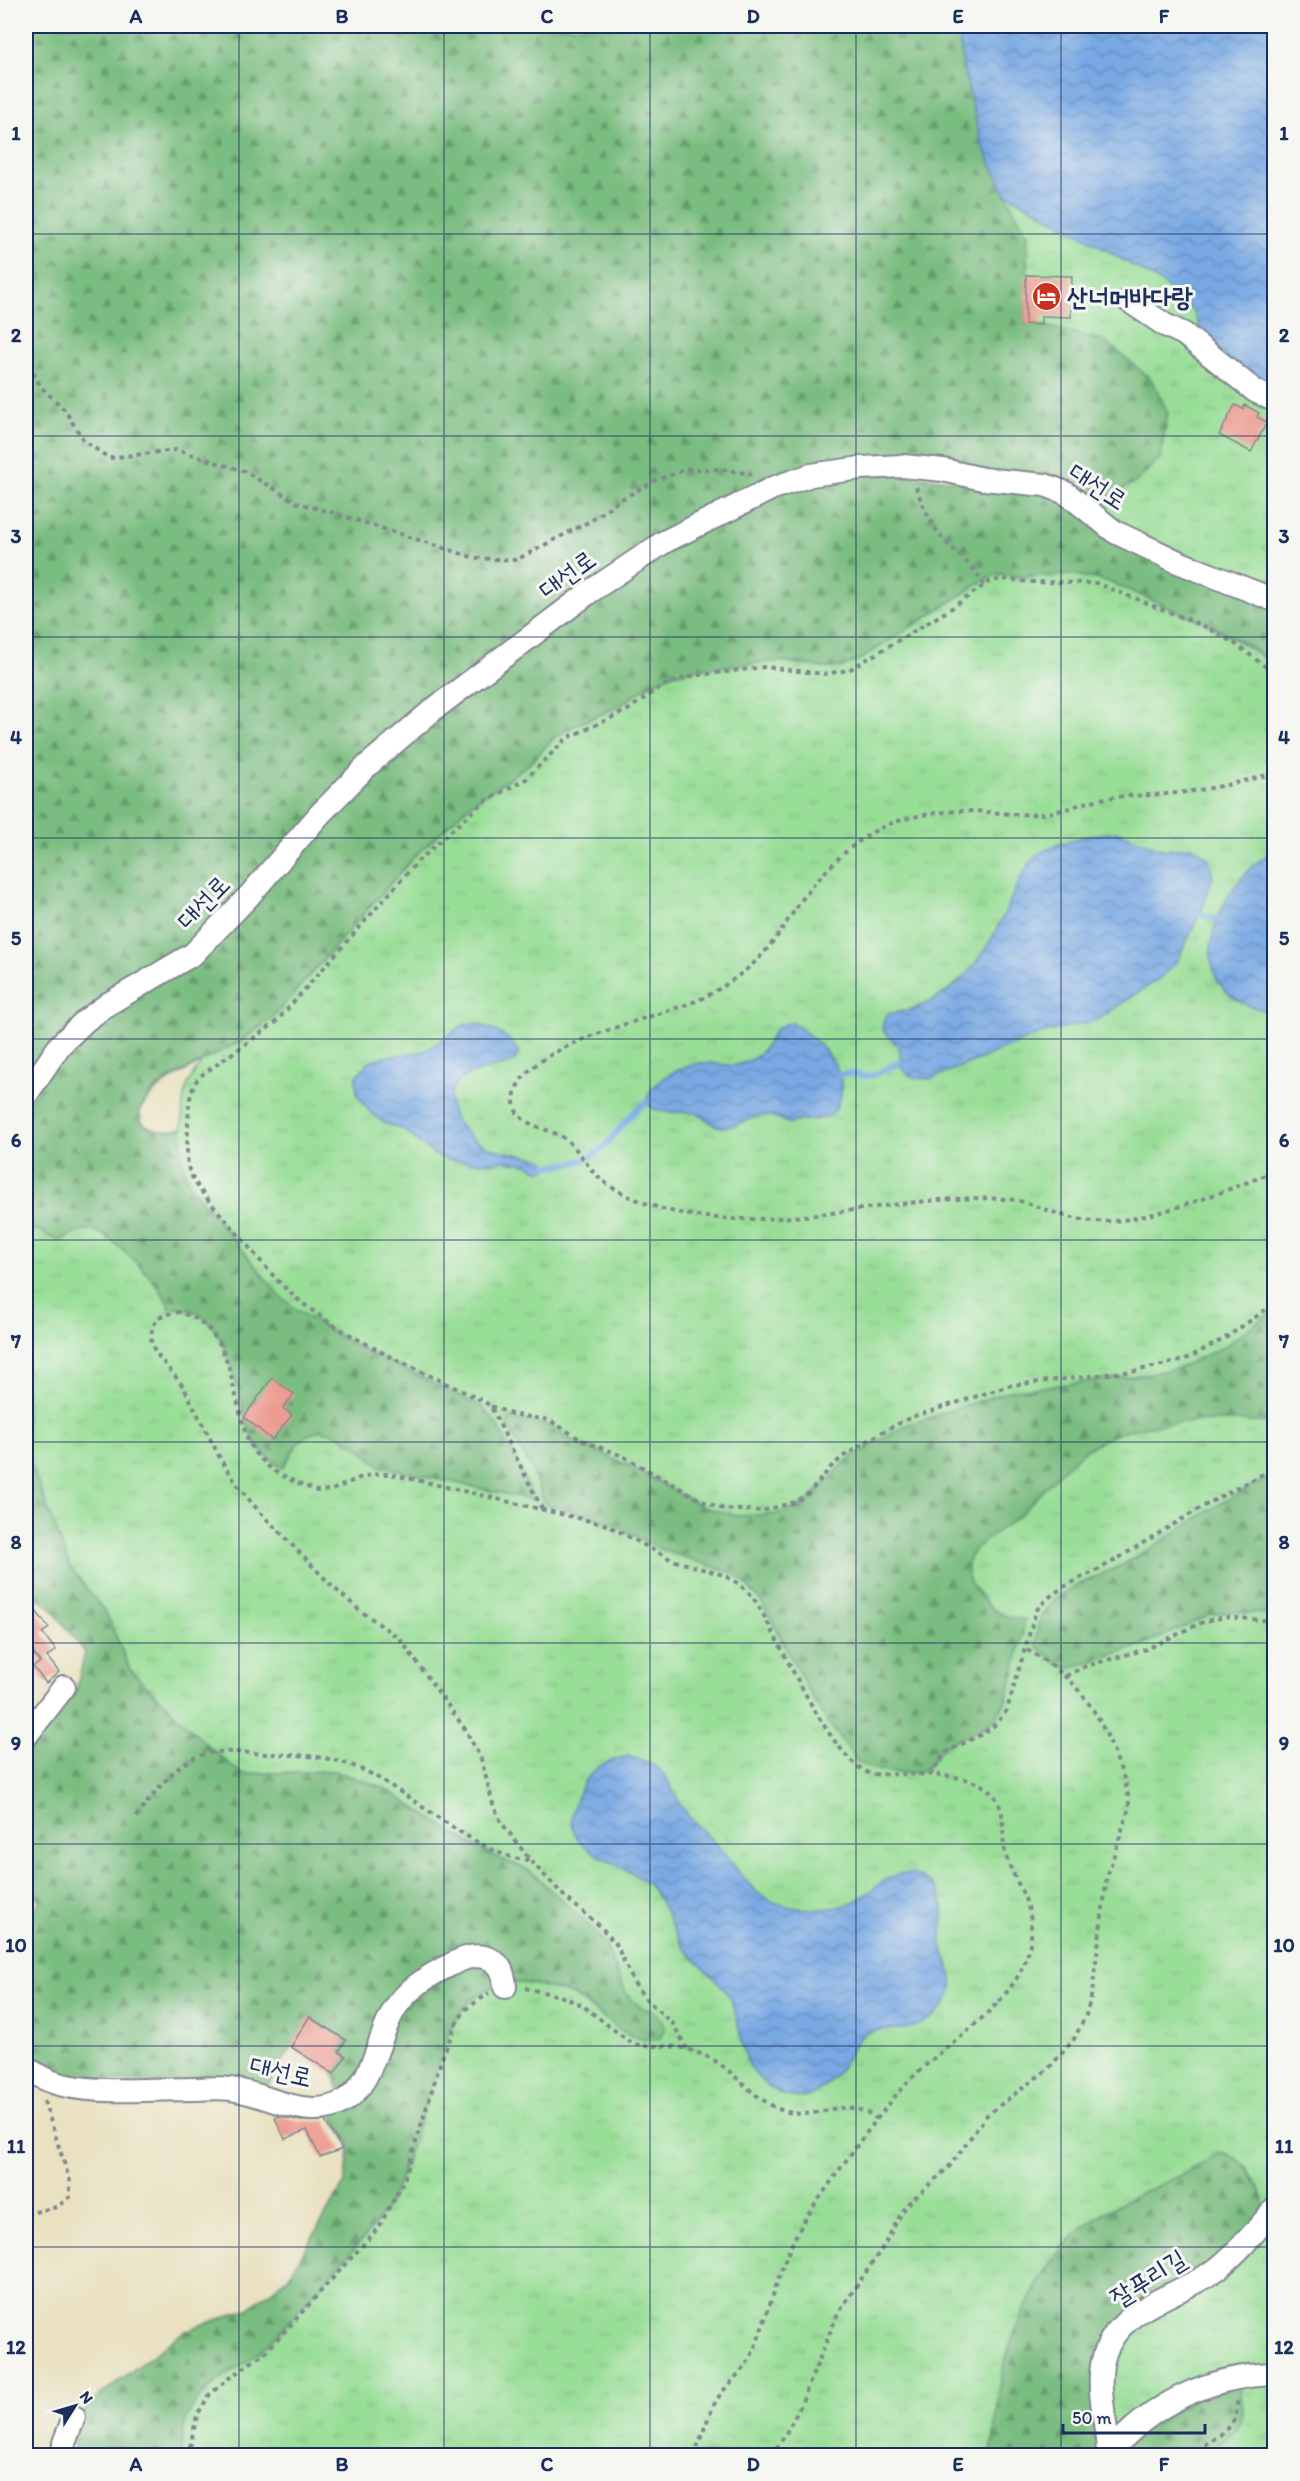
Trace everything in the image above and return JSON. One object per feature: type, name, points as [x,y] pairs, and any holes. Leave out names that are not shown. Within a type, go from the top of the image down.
[{"type":"lane","points":[[1129,301],[1165,326],[1184,334],[1255,391],[1275,400]]},
{"type":"lane","name":"대선로","points":[[26,1095],[60,1045],[85,1021],[108,1004],[193,954],[368,765],[434,709],[591,591],[664,542],[773,488],[821,474],[861,468],[909,466],[943,470],[983,479],[1036,484],[1066,493],[1115,532],[1178,562],[1275,600]]},
{"type":"lane","points":[[26,1736],[64,1687]]},
{"type":"lane","name":"대선로","points":[[30,2070],[54,2083],[80,2087],[129,2090],[229,2088],[304,2109],[320,2109],[346,2100],[355,2091],[365,2078],[396,2007],[405,1996],[434,1973],[463,1959],[479,1956],[490,1958],[499,1964],[504,1974],[505,1987]]},
{"type":"lane","name":"잘푸리길","points":[[1275,2210],[1224,2263],[1202,2278],[1136,2313],[1115,2334],[1102,2362],[1100,2377],[1108,2456],[1136,2426],[1158,2410],[1207,2385],[1275,2369]]},
{"type":"lane","name":"잘푸리길","points":[[1238,2377],[1275,2374]]},
{"type":"lane","points":[[63,2456],[64,2443],[74,2417]]},
{"type":"path","points":[[26,356],[40,386],[65,410],[84,441],[109,458],[176,450],[244,471],[298,504],[337,514],[475,558],[516,560],[592,520],[618,501],[656,480],[688,468],[748,475],[758,473]]},
{"type":"path","points":[[909,466],[933,525],[946,542],[969,562],[984,585]]},
{"type":"path","points":[[1275,673],[1212,630],[1096,582],[1029,582],[998,579],[984,585],[949,610],[849,670],[825,674],[765,667],[692,676],[663,685],[627,710],[567,738],[526,779],[482,803],[433,846],[275,1023],[199,1077],[193,1085],[190,1096],[187,1152],[188,1167],[193,1178],[277,1279],[301,1302],[336,1325],[485,1402],[511,1414],[549,1420],[583,1441],[623,1456],[704,1502],[724,1509],[762,1511],[795,1502],[809,1493],[831,1467],[844,1456],[912,1416],[1012,1385],[1135,1371],[1185,1360],[1224,1339],[1275,1304]]},
{"type":"path","points":[[1275,773],[1209,789],[1097,800],[1046,814],[943,813],[897,821],[880,828],[863,838],[824,875],[804,897],[759,958],[727,983],[685,1006],[632,1022],[561,1048],[544,1057],[532,1067],[516,1089],[515,1109],[530,1124],[564,1138],[591,1169],[609,1185],[665,1210],[710,1218],[782,1217],[937,1202],[1007,1199],[1027,1202],[1084,1221],[1128,1220],[1275,1172]]},
{"type":"path","points":[[687,2049],[673,2024],[645,1998],[634,1983],[616,1944],[600,1926],[565,1897],[530,1860],[501,1822],[493,1804],[481,1759],[465,1729],[400,1639],[358,1609],[332,1586],[257,1509],[238,1486],[221,1460],[183,1386],[155,1352],[151,1340],[152,1329],[157,1320],[166,1314],[180,1312],[195,1318],[210,1329],[220,1344],[228,1364],[246,1436],[255,1453],[273,1470],[317,1491],[332,1490],[374,1474],[390,1474],[607,1525],[672,1560],[723,1575],[738,1583],[752,1596],[763,1612],[808,1700],[862,1771],[871,1774],[930,1775],[969,1780],[985,1786],[999,1802],[1002,1813],[1004,1849],[1028,1908],[1031,1924],[1030,1942],[1025,1960],[988,2014],[922,2068],[877,2119],[797,2232],[751,2356],[717,2401],[693,2456]]},
{"type":"path","points":[[485,1402],[494,1413],[543,1510]]},
{"type":"path","points":[[930,1775],[946,1752],[984,1733],[997,1723],[1007,1710],[1036,1611],[1056,1590],[1100,1569],[1208,1504],[1275,1469]]},
{"type":"path","points":[[1066,1676],[1086,1666],[1147,1649],[1205,1621],[1226,1617],[1275,1621]]},
{"type":"path","points":[[771,2456],[799,2409],[838,2313],[883,2247],[902,2212],[949,2167],[987,2115],[1049,2068],[1074,2039],[1086,2015],[1092,1993],[1107,1877],[1129,1808],[1129,1796],[1105,1730],[1086,1698],[1066,1676],[1025,1649]]},
{"type":"path","points":[[136,1817],[162,1785],[187,1761],[210,1753],[304,1755],[334,1759],[364,1770],[495,1851],[522,1860],[530,1860]]},
{"type":"path","points":[[188,2456],[196,2415],[210,2394],[266,2352],[379,2227],[404,2180],[442,2058],[456,2024],[466,2009],[477,2000],[505,1987],[538,1990],[582,2006],[631,2043],[640,2046],[678,2047],[711,2059],[761,2097],[787,2112],[808,2114],[853,2107],[861,2108],[877,2119]]},
{"type":"path","points":[[26,2214],[57,2207],[70,2197],[70,2181],[30,2070]]},
{"type":"path","points":[[1190,2456],[1226,2431],[1236,2418],[1238,2377]]},
{"type":"green space","points":[[26,26],[958,26],[963,66],[981,142],[1028,236],[1025,324],[1041,325],[1105,341],[1151,379],[1168,413],[1160,458],[1136,482],[1108,496],[1084,500],[948,465],[768,484],[457,687],[211,931],[149,971],[26,1087]]},
{"type":"green space","points":[[1005,193],[1162,283],[1193,311],[1205,339],[1274,396],[1274,593],[1116,524],[1084,500],[1041,325],[1025,324],[1028,236]]},
{"type":"green space","points":[[871,472],[1041,489],[1274,607],[1274,665],[1249,646],[1219,629],[1110,582],[1077,575],[1020,577],[1001,574],[989,577],[859,660],[841,667],[824,668],[782,661],[702,668],[673,674],[651,684],[618,707],[577,724],[555,737],[527,766],[471,804],[413,858],[273,1017],[244,1039],[167,1080],[151,1093],[139,1110],[142,1123],[152,1128],[166,1131],[182,1128],[182,1159],[192,1188],[280,1296],[298,1311],[354,1345],[481,1406],[490,1415],[504,1437],[533,1497],[532,1500],[380,1466],[357,1446],[336,1434],[319,1430],[297,1444],[283,1468],[267,1456],[254,1440],[228,1357],[219,1337],[207,1321],[190,1310],[169,1308],[166,1299],[149,1276],[124,1251],[101,1233],[83,1230],[58,1241],[39,1230],[26,1232],[26,1104],[77,1037],[191,960],[375,763],[665,547],[803,484]]},
{"type":"green space","points":[[1001,574],[1082,575],[1106,580],[1212,627],[1274,665],[1274,2455],[72,2455],[87,2405],[185,2331],[248,2309],[289,2277],[345,2183],[350,2145],[331,2113],[400,2010],[500,1981],[541,1986],[572,1995],[632,2038],[655,2012],[639,2007],[626,1993],[605,1945],[593,1929],[517,1865],[471,1844],[382,1787],[334,1771],[241,1774],[208,1746],[130,1670],[107,1615],[70,1567],[26,1451],[26,1232],[39,1230],[58,1241],[139,1112],[142,1123],[157,1130],[182,1128],[182,1108],[187,1086],[202,1062],[167,1082],[146,1102],[151,1093],[166,1082],[181,1073],[244,1038],[273,1017],[413,858],[471,804],[527,766],[555,737],[577,724],[618,707],[651,684],[673,674],[702,668],[782,661],[824,668],[841,667],[859,660],[989,577]]},
{"type":"green space","points":[[1274,1310],[1274,1421],[1169,1423],[1135,1429],[1103,1440],[1067,1465],[1018,1516],[983,1542],[972,1554],[968,1561],[967,1571],[972,1586],[991,1607],[1001,1614],[1025,1619],[1012,1681],[1000,1712],[989,1724],[946,1745],[927,1767],[914,1772],[897,1773],[879,1770],[858,1762],[818,1708],[762,1603],[734,1574],[660,1549],[607,1521],[545,1504],[530,1466],[507,1425],[508,1420],[512,1418],[549,1425],[569,1439],[632,1467],[703,1507],[738,1516],[775,1514],[796,1508],[809,1500],[847,1460],[904,1426],[1009,1391],[1179,1368],[1223,1347]]},
{"type":"green space","points":[[26,1451],[70,1567],[107,1615],[130,1670],[208,1746],[242,1774],[334,1771],[382,1787],[471,1844],[530,1871],[593,1929],[605,1945],[626,1993],[639,2007],[655,2012],[664,2023],[664,2031],[659,2039],[646,2040],[624,2032],[583,2001],[565,1992],[525,1983],[509,1982],[503,1965],[436,1968],[358,2077],[339,2090],[334,2074],[346,2056],[339,2052],[346,2040],[310,2017],[267,2087],[179,2086],[64,2076],[26,2057],[26,1916],[40,1902],[26,1883],[26,1756],[77,1687],[85,1652],[50,1607],[26,1589]]},
{"type":"green space","points":[[1274,1476],[1274,1614],[1229,1612],[1210,1615],[1145,1644],[1070,1668],[1059,1665],[1037,1646],[1037,1633],[1042,1615],[1049,1605],[1062,1594],[1131,1560],[1236,1494]]},
{"type":"green space","points":[[490,1963],[495,1986],[479,1994],[467,2005],[448,2034],[401,2177],[387,2207],[371,2230],[272,2340],[255,2356],[213,2385],[195,2403],[184,2427],[182,2455],[72,2456],[75,2438],[87,2405],[185,2331],[248,2309],[289,2277],[345,2183],[350,2145],[331,2113],[400,2010],[459,1967]]},
{"type":"green space","points":[[1219,2152],[1237,2159],[1252,2176],[1263,2199],[1262,2217],[1239,2244],[1218,2260],[1112,2329],[1101,2455],[990,2456],[1004,2365],[1029,2301],[1053,2260],[1068,2242],[1102,2214],[1191,2169]]},
{"type":"green space","points":[[1240,2385],[1243,2412],[1240,2422],[1234,2432],[1201,2455],[1122,2456],[1129,2441],[1192,2400]]},
{"type":"water","points":[[958,26],[1274,26],[1274,396],[1205,339],[1193,311],[1162,283],[1005,193],[981,142],[963,66]]},
{"type":"water","points":[[1119,832],[1163,850],[1192,847],[1210,861],[1213,876],[1202,910],[1177,961],[1160,978],[1097,1020],[1043,1033],[931,1079],[916,1078],[907,1074],[901,1067],[899,1049],[882,1029],[888,1014],[912,1009],[932,1001],[966,975],[991,940],[1019,881],[1036,856],[1068,841]]},
{"type":"water","points":[[1274,851],[1274,1012],[1242,1003],[1222,986],[1212,965],[1212,940],[1219,914],[1233,889],[1252,867]]},
{"type":"water","points":[[477,1023],[507,1038],[519,1054],[513,1062],[473,1073],[461,1080],[454,1088],[451,1098],[451,1107],[455,1117],[460,1126],[476,1141],[500,1151],[545,1160],[546,1170],[540,1171],[526,1164],[503,1161],[486,1163],[448,1160],[432,1153],[404,1130],[384,1123],[369,1111],[357,1095],[356,1077],[367,1063],[382,1057],[425,1051],[463,1025]]},
{"type":"water","points":[[793,1023],[811,1037],[828,1055],[840,1076],[842,1087],[840,1099],[834,1112],[829,1116],[790,1124],[778,1118],[761,1116],[742,1123],[720,1127],[699,1114],[656,1110],[646,1102],[653,1088],[667,1076],[700,1063],[737,1065],[747,1062],[761,1052],[776,1030],[785,1024]]},
{"type":"water","points":[[628,1756],[649,1763],[660,1770],[693,1821],[724,1853],[753,1889],[767,1899],[802,1908],[838,1907],[857,1900],[882,1882],[900,1874],[920,1877],[930,1883],[936,1889],[943,1906],[942,1942],[952,1977],[952,1987],[944,2005],[937,2013],[910,2028],[865,2034],[855,2044],[836,2074],[815,2093],[807,2096],[789,2096],[763,2083],[746,2058],[732,2002],[719,1983],[683,1946],[653,1890],[641,1878],[594,1853],[581,1843],[574,1830],[572,1814],[583,1784],[598,1768]]},
{"type":"building","points":[[1026,275],[1072,276],[1071,317],[1041,316],[1041,325],[1025,324]]},
{"type":"building","points":[[1235,405],[1243,409],[1245,405],[1259,413],[1257,417],[1267,422],[1251,452],[1219,435]]},
{"type":"building","points":[[272,1378],[294,1394],[283,1408],[292,1415],[272,1440],[244,1417]]},
{"type":"building","points":[[26,1598],[49,1628],[42,1633],[56,1650],[47,1657],[59,1672],[46,1683],[33,1667],[40,1662],[27,1645],[26,1647]]},
{"type":"building","points":[[309,2017],[346,2040],[339,2052],[346,2056],[334,2074],[291,2047]]},
{"type":"building","points":[[279,2116],[301,2121],[325,2121],[342,2149],[320,2157],[307,2130],[285,2139],[275,2118]]},
{"type":"waterway","points":[[1199,914],[1218,920]]},
{"type":"waterway","points":[[839,1075],[847,1073],[868,1076],[900,1063]]},
{"type":"waterway","points":[[547,1166],[569,1164],[596,1153],[646,1102]]},
{"type":"place","name":"산너머바다랑","points":[[1046,297]]}]
